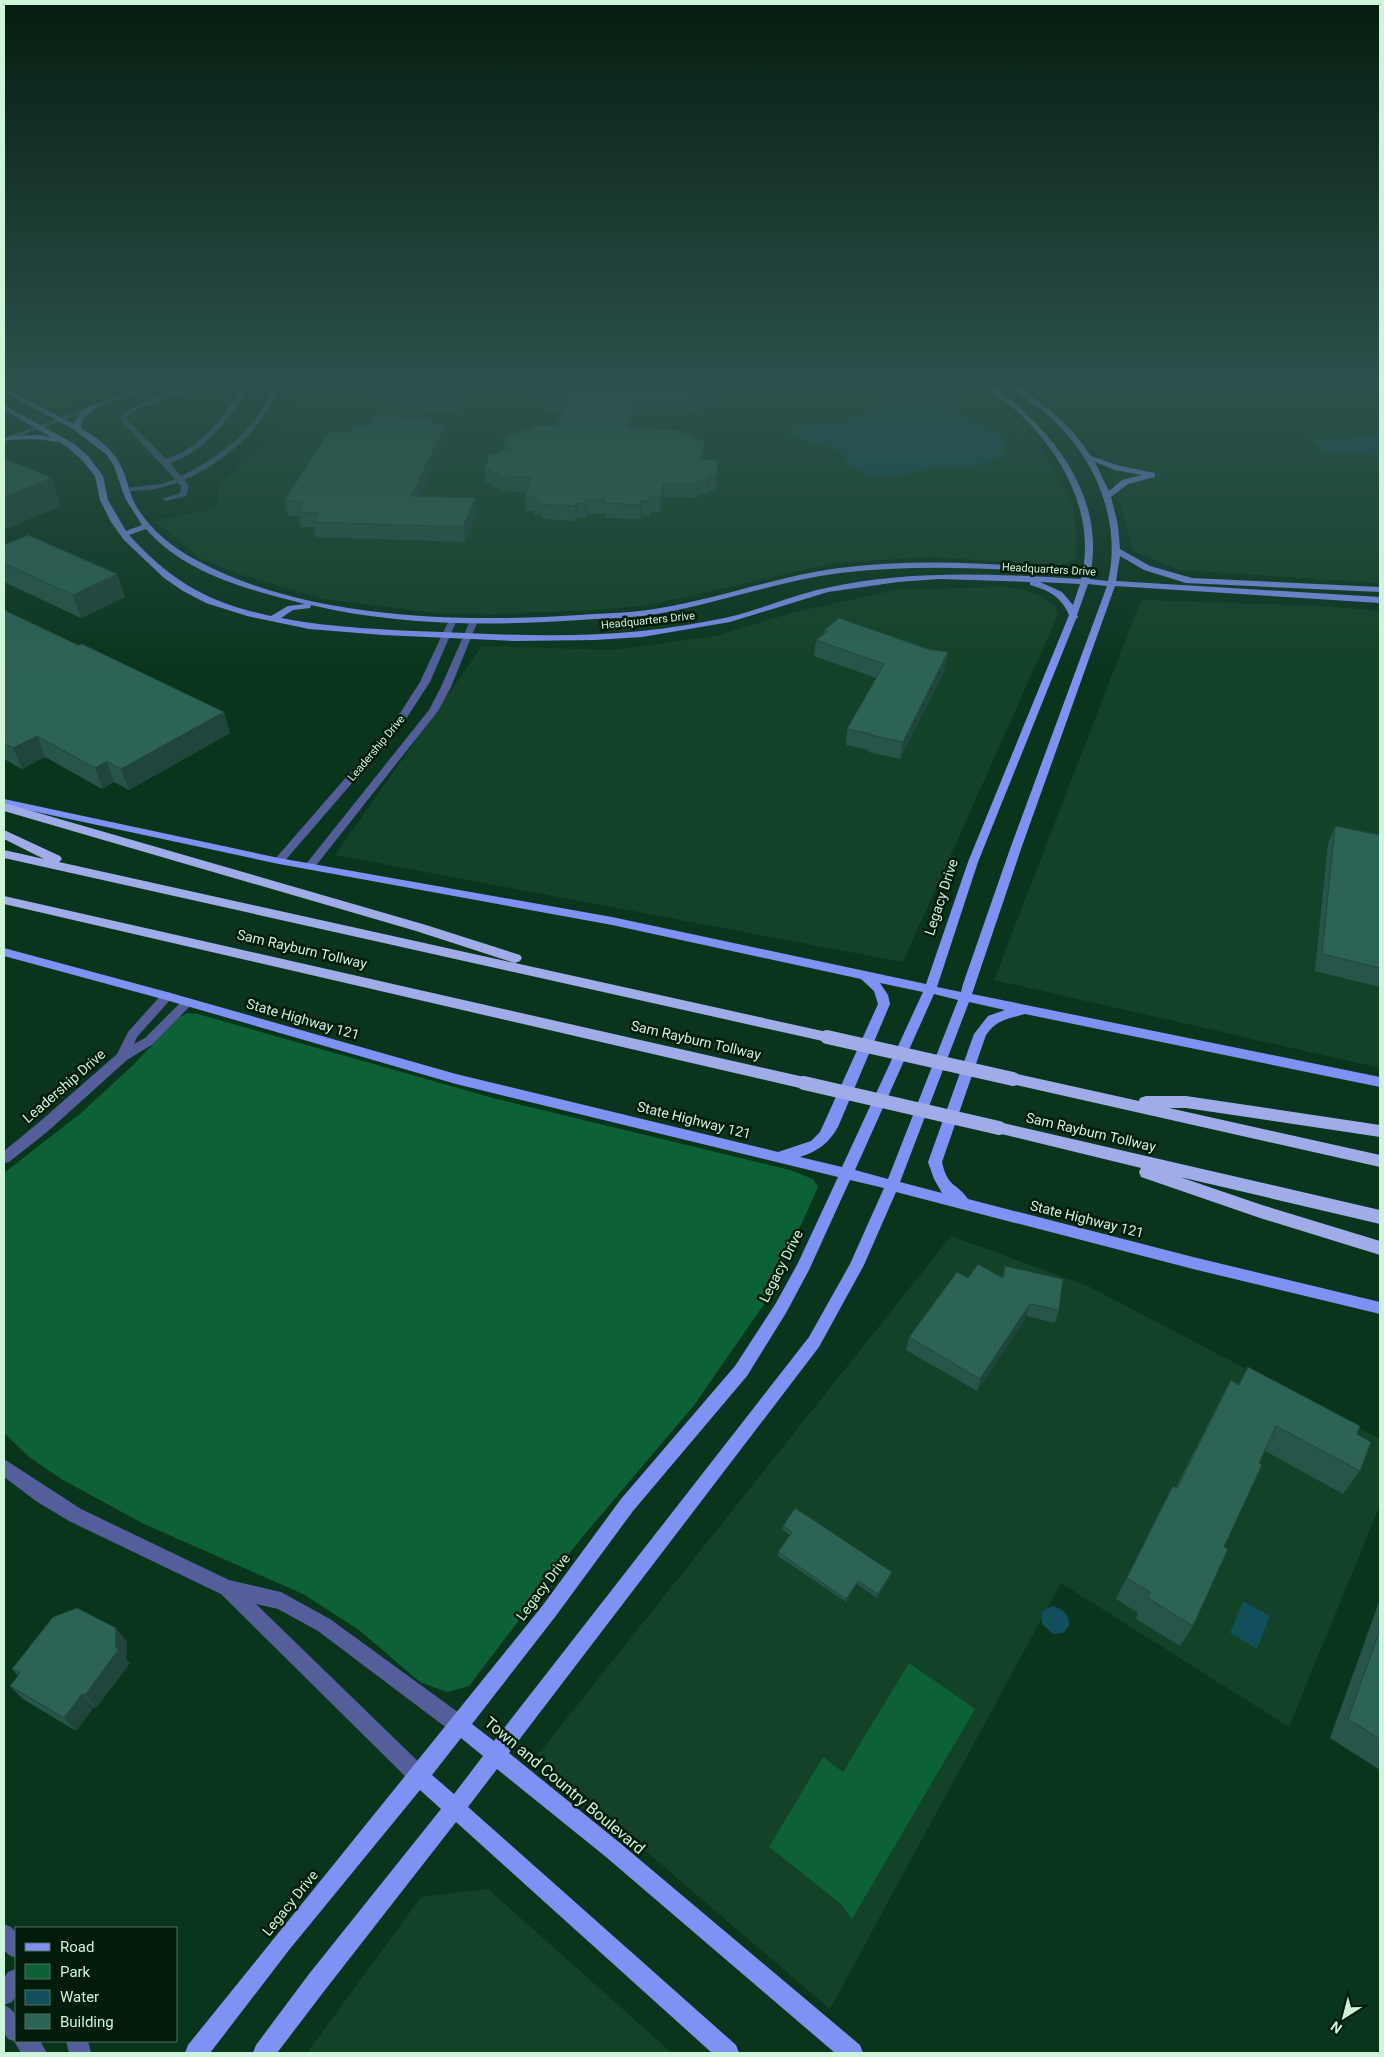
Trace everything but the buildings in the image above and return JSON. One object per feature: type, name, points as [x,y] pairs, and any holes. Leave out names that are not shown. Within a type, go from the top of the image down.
[{"type":"highway","points":[[4,807],[421,928],[597,986]]},
{"type":"highway","points":[[4,834],[74,869]]},
{"type":"highway","name":"Sam Rayburn Tollway","points":[[4,854],[1380,1161]]},
{"type":"highway","name":"Sam Rayburn Tollway","points":[[4,900],[1380,1217]]},
{"type":"highway","points":[[4,908],[65,913]]},
{"type":"highway","points":[[1118,1102],[1186,1102],[1380,1131]]},
{"type":"highway","points":[[1072,1146],[1260,1211],[1380,1248]]},
{"type":"main road","name":"Headquarters Drive","points":[[106,481],[132,505],[151,529],[177,552],[205,568],[235,581],[308,603],[362,612],[452,622],[551,620],[671,609],[797,578],[838,571],[941,565],[1084,578]]},
{"type":"main road","name":"Headquarters Drive","points":[[117,481],[116,489],[104,500],[109,513],[125,536],[152,564],[186,589],[209,601],[272,619],[331,628],[446,636],[545,639],[642,634],[730,619],[827,590],[898,579],[939,576],[1191,580],[1380,590]]},
{"type":"main road","name":"Legacy Drive","points":[[196,2053],[282,1943],[419,1776],[549,1611],[627,1506],[740,1371],[782,1308],[804,1266],[844,1173],[930,989],[972,862],[1074,618],[1090,554],[1088,526],[1081,495],[1075,481]]},
{"type":"main road","points":[[264,2053],[316,1982],[455,1808],[814,1342],[865,1251],[965,996],[1015,849],[1070,706],[1107,599],[1116,562],[1116,550],[1112,512],[1108,495],[1101,481]]},
{"type":"main road","points":[[1108,495],[1129,481]]},
{"type":"main road","points":[[125,536],[151,529]]},
{"type":"main road","points":[[1116,550],[1147,568],[1191,580]]},
{"type":"main road","points":[[838,571],[856,586]]},
{"type":"main road","points":[[1011,578],[1055,591],[1069,603],[1074,618]]},
{"type":"main road","name":"Headquarters Drive","points":[[1111,579],[1171,587],[1380,600]]},
{"type":"main road","points":[[1107,599],[1130,590],[1171,587]]},
{"type":"main road","points":[[272,619],[291,608],[306,606],[362,612]]},
{"type":"main road","points":[[630,614],[642,634]]},
{"type":"main road","points":[[4,802],[279,861],[612,921],[1026,1010],[1380,1082]]},
{"type":"main road","name":"State Highway 121","points":[[4,952],[456,1079],[844,1173],[1193,1263],[1380,1308]]},
{"type":"main road","points":[[776,1157],[798,1152],[816,1145],[830,1127],[884,1004],[883,994],[876,985],[861,973]]},
{"type":"main road","points":[[969,1206],[948,1191],[938,1176],[935,1162],[980,1034],[987,1023],[997,1015],[1026,1010]]},
{"type":"main road","name":"Town and Country Boulevard","points":[[459,1725],[613,1850],[852,2053]]},
{"type":"main road","name":"Town and Country Boulevard","points":[[419,1776],[728,2053]]},
{"type":"street","points":[[116,489],[172,483],[176,481]]},
{"type":"street","points":[[166,499],[183,494],[185,486],[181,481]]},
{"type":"street","name":"Leadership Drive","points":[[279,861],[399,723],[425,682],[452,622]]},
{"type":"street","name":"Leadership Drive","points":[[310,866],[433,712],[473,623]]},
{"type":"street","name":"Leadership Drive","points":[[122,1057],[132,1035],[166,996]]},
{"type":"street","name":"Leadership Drive","points":[[4,1158],[49,1123],[122,1057],[149,1041],[187,1002]]},
{"type":"street","name":"Town and Country Boulevard","points":[[4,1467],[42,1495],[75,1515],[227,1588],[281,1601],[324,1625],[459,1725]]},
{"type":"street","name":"Town and Country Boulevard","points":[[227,1588],[419,1776]]},
{"type":"street","points":[[4,1934],[15,1947]]},
{"type":"street","points":[[4,1994],[15,1981]]},
{"type":"street","points":[[4,2016],[15,2030]]},
{"type":"street","points":[[26,2042],[36,2053]]},
{"type":"shaded area","points":[[224,481],[1059,481],[1074,506],[1077,559],[1060,565],[928,557],[835,563],[650,605],[596,610],[493,614],[436,613],[324,599],[242,575],[199,558],[154,521],[216,508],[218,491]]},
{"type":"shaded area","points":[[1114,481],[1380,481],[1380,583],[1179,570],[1133,551]]},
{"type":"shaded area","points":[[1002,587],[1021,589],[1043,597],[1055,607],[1058,615],[903,962],[335,855],[482,646],[613,650],[716,636],[791,613],[896,590]]},
{"type":"shaded area","points":[[1141,600],[1322,606],[1380,611],[1380,1068],[994,980]]},
{"type":"shaded area","points":[[951,1236],[1088,1286],[1380,1439],[1380,1505],[1289,1727],[1061,1583],[830,2009],[536,1757]]},
{"type":"shaded area","points":[[488,1889],[672,2053],[307,2053],[421,1897]]},
{"type":"green space","points":[[187,1013],[198,1014],[493,1098],[790,1170],[813,1179],[818,1187],[767,1300],[695,1404],[579,1541],[469,1686],[447,1692],[420,1682],[359,1630],[303,1594],[144,1524],[63,1480],[29,1457],[4,1433],[4,1173],[81,1113],[133,1065],[178,1018]]},
{"type":"green space","points":[[909,1663],[975,1709],[852,1919],[841,1904],[769,1847],[823,1757],[843,1772]]},
{"type":"water","points":[[1243,1601],[1270,1616],[1257,1649],[1230,1633]]},
{"type":"water","points":[[1052,1606],[1059,1608],[1067,1615],[1069,1626],[1063,1633],[1053,1634],[1042,1624],[1042,1611]]}]
